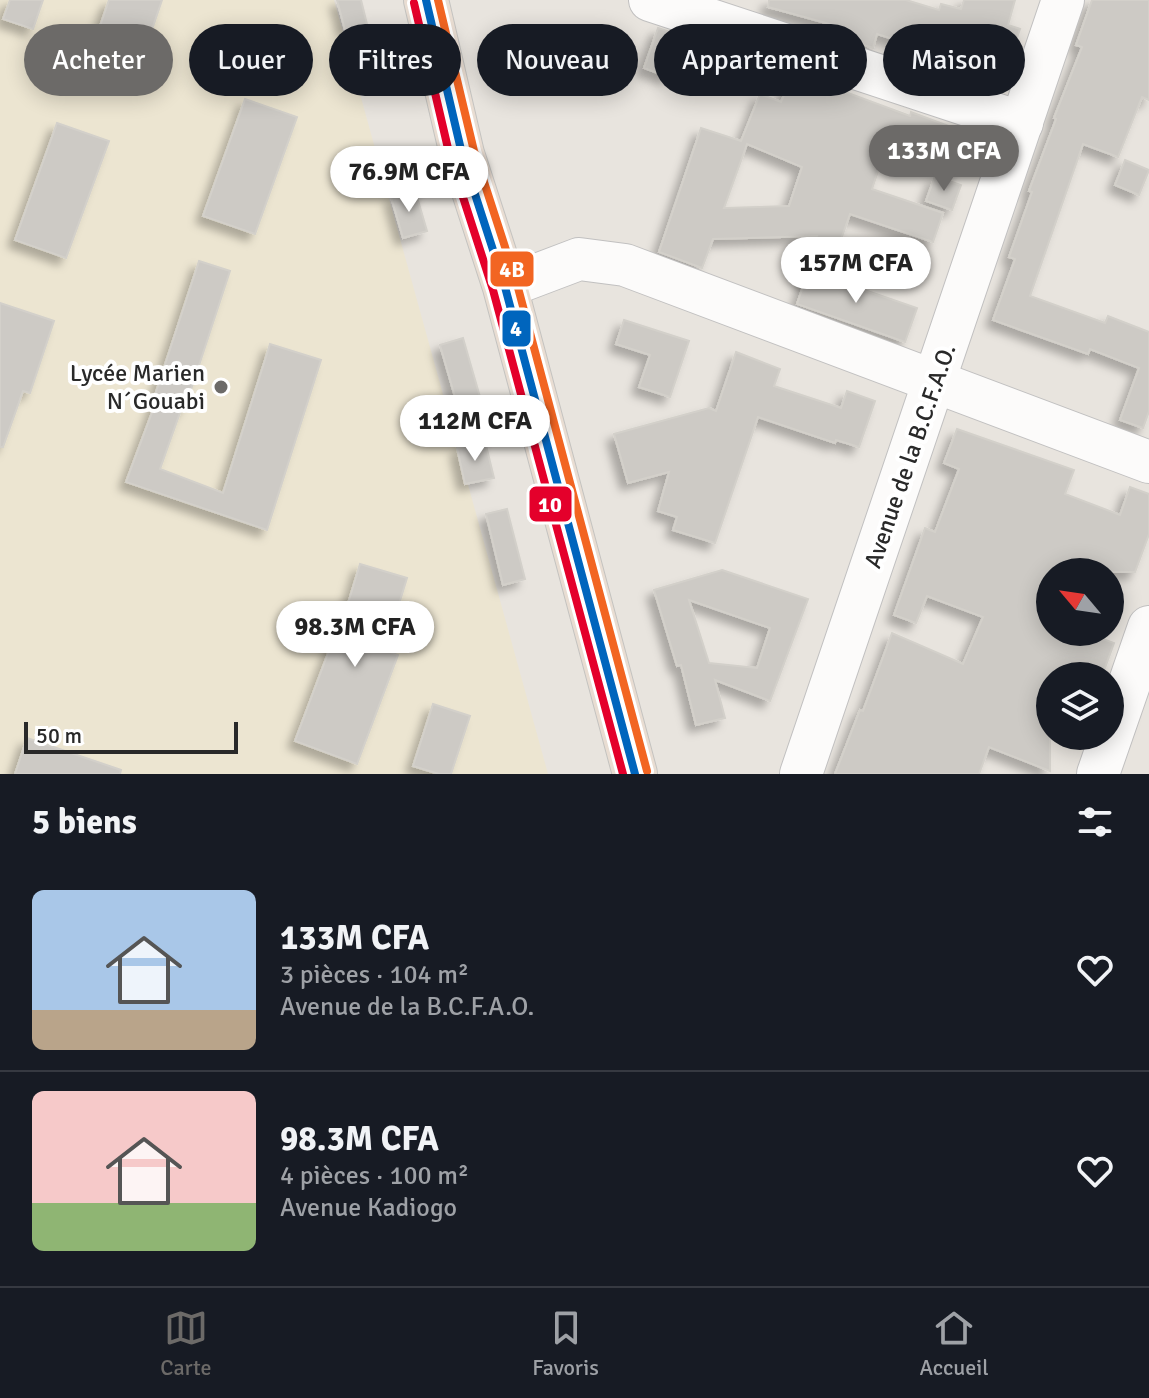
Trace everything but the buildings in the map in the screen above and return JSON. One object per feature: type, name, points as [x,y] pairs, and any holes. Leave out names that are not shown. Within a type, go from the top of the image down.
[{"type":"highway","points":[[426,0],[462,154],[505,287],[635,774]]},
{"type":"street","points":[[650,0],[1022,123]]},
{"type":"street","name":"Avenue de la B.C.F.A.O.","points":[[801,774],[1063,0]]},
{"type":"street","points":[[505,287],[579,259],[625,265],[1149,462]]},
{"type":"street","points":[[1098,774],[1149,627]]},
{"type":"shaded area","name":"Lycée Marien N´Gouabi","points":[[0,0],[334,0],[341,24],[329,24],[329,96],[361,96],[548,774],[0,774]]},
{"type":"transit line","name":"4","points":[[426,0],[462,154],[505,287],[635,774]]},
{"type":"transit line","name":"4B","points":[[438,0],[474,151],[517,284],[647,771]]},
{"type":"transit line","name":"10","points":[[414,3],[450,157],[493,290],[623,774]]},
{"type":"place","name":"Lycée Marien N´Gouabi","points":[[221,387]]}]
